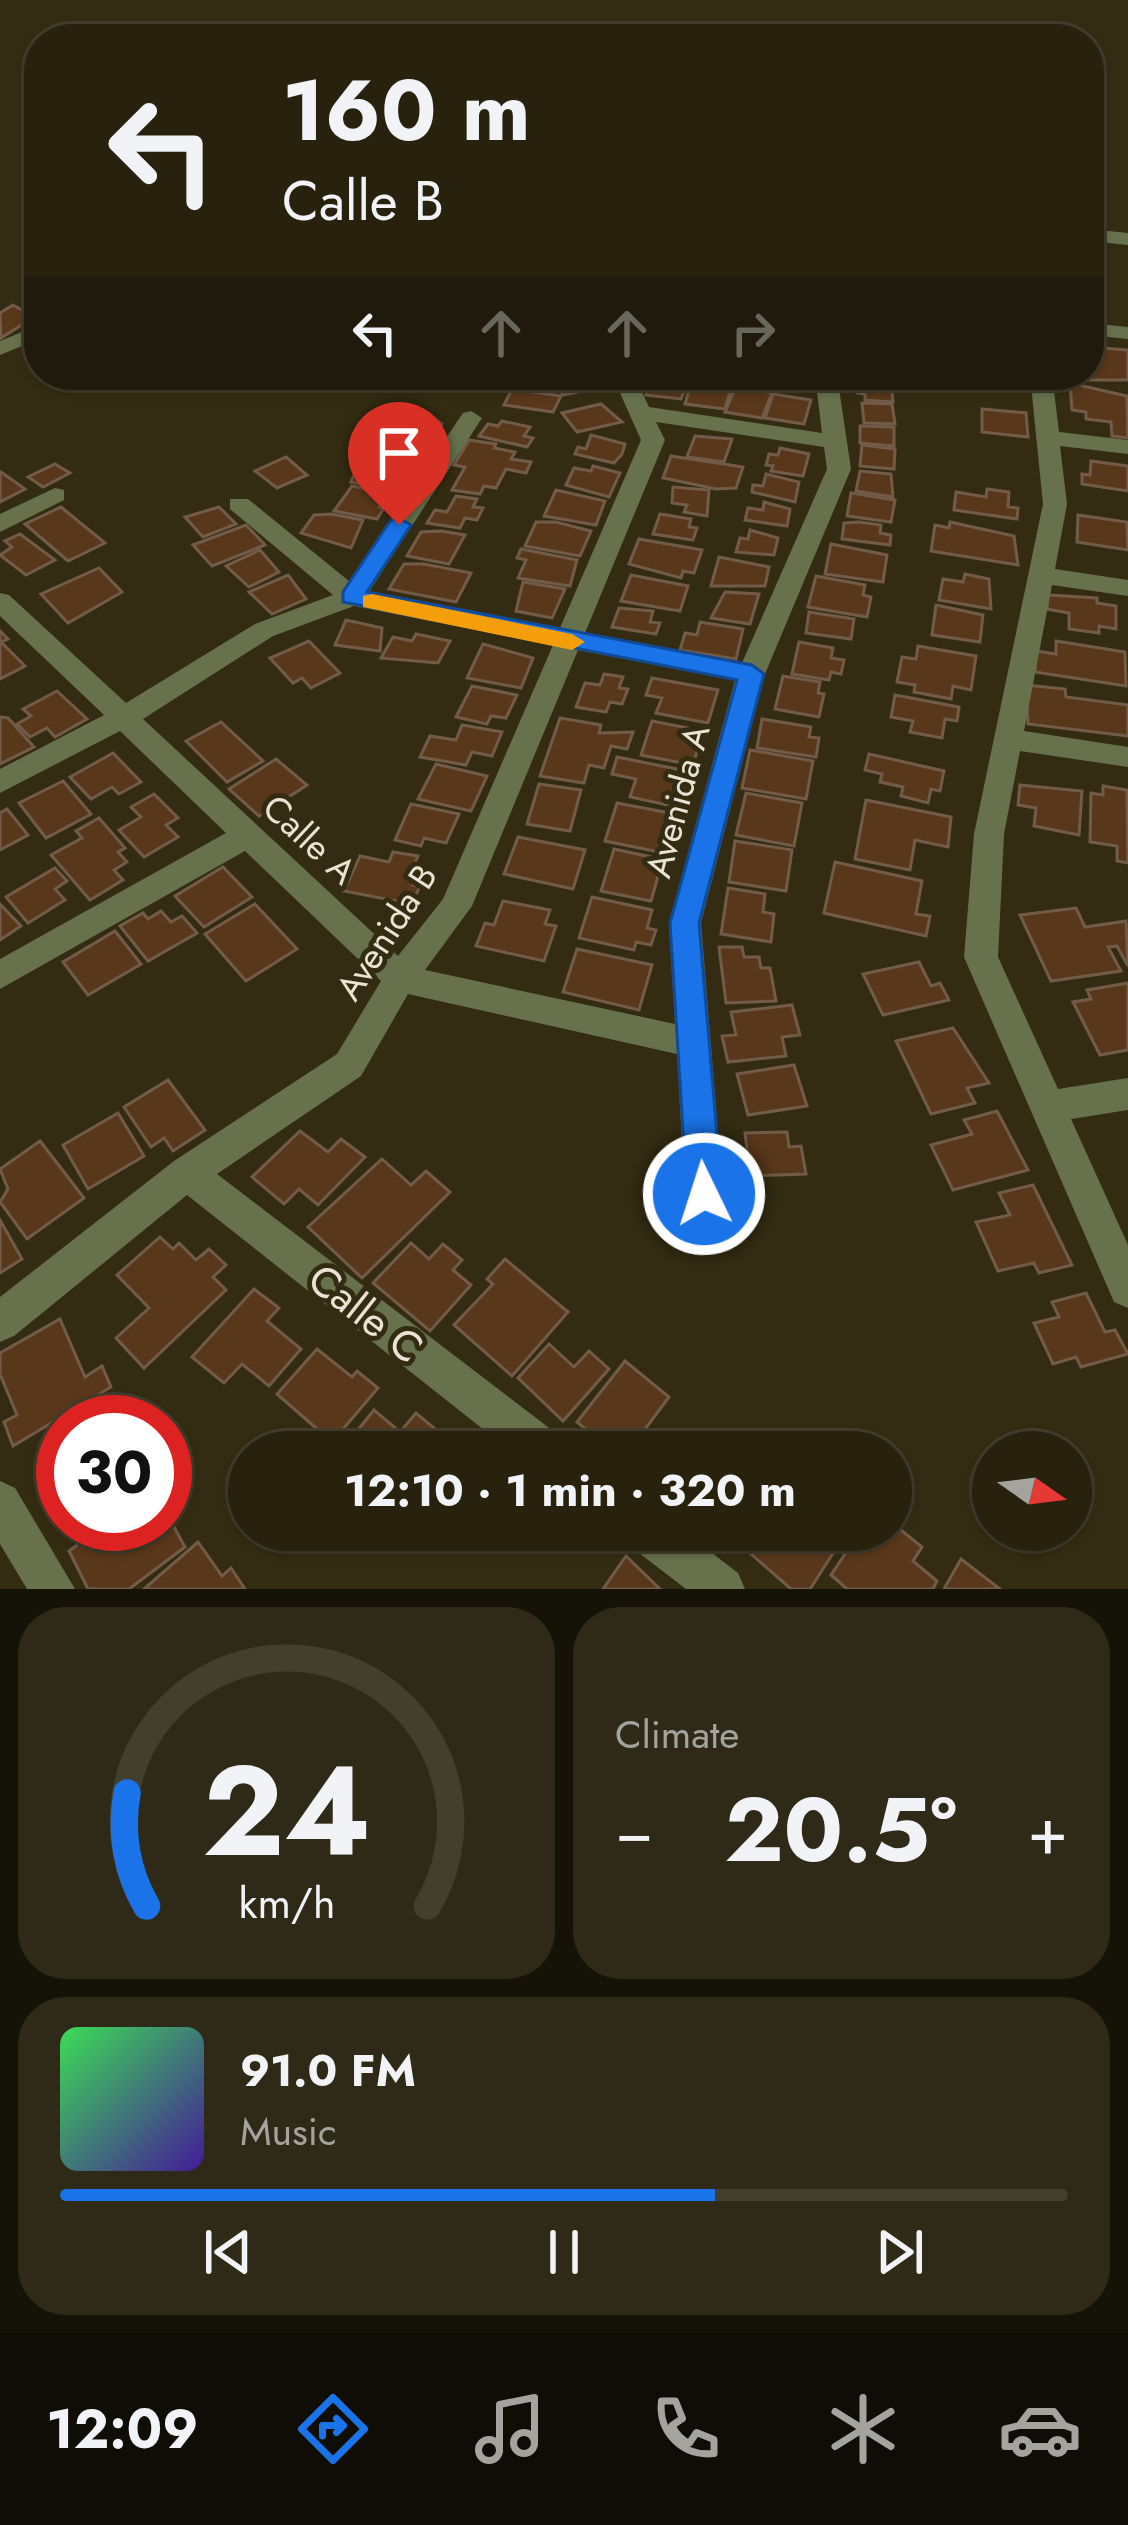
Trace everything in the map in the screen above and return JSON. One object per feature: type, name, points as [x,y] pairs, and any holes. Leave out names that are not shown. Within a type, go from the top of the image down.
[{"type":"street","points":[[631,390],[645,413],[834,442]]},
{"type":"street","name":"Avenida A","points":[[704,1194],[685,923],[752,674],[839,470],[828,390]]},
{"type":"street","points":[[1043,390],[1055,504],[988,834],[981,957],[1128,1289]]},
{"type":"street","name":"Avenida B","points":[[0,1322],[187,1173],[349,1064],[400,978],[456,906],[653,440],[645,413]]},
{"type":"street","points":[[0,782],[124,717],[264,630],[352,597],[471,418]]},
{"type":"street","points":[[1048,438],[1128,447]]},
{"type":"street","points":[[0,524],[56,495]]},
{"type":"street","points":[[239,504],[352,597],[752,674]]},
{"type":"street","points":[[1041,575],[1128,588]]},
{"type":"street","name":"Calle A","points":[[0,601],[400,978]]},
{"type":"street","points":[[1007,739],[1128,757]]},
{"type":"street","points":[[0,975],[248,835]]},
{"type":"street","points":[[400,978],[693,1043]]},
{"type":"street","points":[[1046,1107],[1128,1094]]},
{"type":"street","name":"Calle C","points":[[187,1173],[519,1431]]},
{"type":"street","points":[[0,1503],[52,1589]]},
{"type":"street","points":[[673,1551],[722,1589]]},
{"type":"building","points":[[13,305],[24,311],[24,323],[1,338],[0,313]]},
{"type":"building","points":[[1104,348],[1128,350],[1128,380],[1104,380]]},
{"type":"building","points":[[512,390],[561,396],[553,412],[504,405]]},
{"type":"building","points":[[648,390],[684,390],[681,399],[646,395]]},
{"type":"building","points":[[689,390],[731,390],[725,409],[685,404]]},
{"type":"building","points":[[734,390],[772,393],[762,418],[725,412]]},
{"type":"building","points":[[892,390],[893,402],[865,400],[865,394],[857,393]]},
{"type":"building","points":[[1071,390],[1127,396],[1128,438],[1112,436],[1111,422],[1086,419],[1086,412],[1072,410]]},
{"type":"building","points":[[773,394],[811,400],[804,424],[765,418]]},
{"type":"building","points":[[862,403],[892,404],[895,424],[864,423]]},
{"type":"building","points":[[601,404],[622,422],[577,432],[562,413]]},
{"type":"building","points":[[982,409],[1026,413],[1028,437],[982,432]]},
{"type":"building","points":[[407,415],[442,424],[434,438],[397,433]]},
{"type":"building","points":[[502,421],[530,427],[524,436],[533,438],[527,447],[479,436],[488,424],[498,426]]},
{"type":"building","points":[[860,426],[894,427],[894,446],[860,443]]},
{"type":"building","points":[[591,435],[625,444],[622,454],[614,463],[575,454],[578,447],[586,449]]},
{"type":"building","points":[[391,436],[421,441],[418,447],[428,449],[423,459],[373,451]]},
{"type":"building","points":[[695,436],[732,439],[724,462],[687,457]]},
{"type":"building","points":[[469,440],[515,452],[511,459],[531,462],[526,473],[506,469],[496,488],[484,486],[480,494],[452,490],[465,467],[454,465]]},
{"type":"building","points":[[862,445],[895,449],[894,469],[860,466]]},
{"type":"building","points":[[780,448],[809,454],[803,476],[771,471],[773,466],[766,465],[769,454],[778,455]]},
{"type":"building","points":[[363,453],[406,465],[397,479],[406,480],[399,490],[351,482]]},
{"type":"building","points":[[671,456],[743,467],[736,488],[716,489],[663,478]]},
{"type":"building","points":[[286,457],[307,475],[277,488],[255,471]]},
{"type":"building","points":[[1091,461],[1128,466],[1128,491],[1082,484],[1082,474],[1090,475]]},
{"type":"building","points":[[55,464],[70,473],[43,487],[28,477]]},
{"type":"building","points":[[593,466],[620,473],[609,497],[566,485],[574,468],[591,471]]},
{"type":"building","points":[[860,471],[891,474],[893,497],[856,491]]},
{"type":"building","points":[[1,472],[25,489],[0,502]]},
{"type":"building","points":[[766,474],[799,482],[795,502],[752,492],[753,485],[763,486]]},
{"type":"building","points":[[352,486],[384,492],[379,507],[384,508],[377,519],[334,511]]},
{"type":"building","points":[[673,487],[709,490],[707,516],[684,512],[687,505],[672,503]]},
{"type":"building","points":[[987,489],[1009,492],[1008,507],[1018,508],[1017,519],[954,510],[956,492],[986,497]]},
{"type":"building","points":[[556,490],[605,501],[596,525],[544,516]]},
{"type":"building","points":[[851,493],[895,500],[891,522],[847,516]]},
{"type":"building","points":[[456,496],[477,499],[473,507],[483,508],[477,520],[465,518],[460,528],[427,523],[435,510],[447,512]]},
{"type":"building","points":[[764,502],[790,509],[787,526],[745,520],[748,508],[763,510]]},
{"type":"building","points":[[61,507],[105,543],[68,561],[25,524]]},
{"type":"building","points":[[219,507],[236,524],[203,537],[185,517]]},
{"type":"building","points":[[660,514],[691,519],[689,527],[697,528],[693,540],[653,534]]},
{"type":"building","points":[[314,515],[363,520],[351,548],[301,533]]},
{"type":"building","points":[[1078,515],[1127,522],[1128,550],[1077,542]]},
{"type":"building","points":[[536,522],[591,531],[580,556],[525,546]]},
{"type":"building","points":[[950,522],[1014,536],[1018,565],[931,551],[935,525],[949,528]]},
{"type":"building","points":[[844,523],[881,525],[880,533],[891,535],[890,545],[842,539]]},
{"type":"building","points":[[246,525],[265,545],[212,566],[193,545]]},
{"type":"building","points":[[750,530],[778,538],[774,555],[736,552],[740,538],[748,539]]},
{"type":"building","points":[[421,532],[465,535],[449,564],[407,556]]},
{"type":"building","points":[[20,534],[55,560],[26,575],[0,555],[12,547],[5,541]]},
{"type":"building","points":[[639,539],[702,550],[694,573],[683,571],[681,578],[629,564]]},
{"type":"building","points":[[831,544],[887,555],[883,582],[825,574]]},
{"type":"building","points":[[521,549],[577,560],[570,586],[518,578],[526,560],[517,558]]},
{"type":"building","points":[[260,550],[279,572],[249,587],[226,566]]},
{"type":"building","points":[[719,557],[769,567],[765,586],[711,586]]},
{"type":"building","points":[[404,564],[471,573],[456,602],[389,589]]},
{"type":"building","points":[[99,568],[122,592],[68,623],[41,594]]},
{"type":"building","points":[[965,574],[989,579],[991,609],[939,600],[943,579],[963,582]]},
{"type":"building","points":[[288,575],[306,599],[272,614],[249,592]]},
{"type":"building","points":[[631,575],[688,586],[680,611],[621,601]]},
{"type":"building","points":[[816,576],[865,585],[863,595],[871,597],[867,617],[808,607]]},
{"type":"building","points":[[523,582],[565,589],[552,618],[516,611]]},
{"type":"building","points":[[725,592],[759,594],[750,624],[711,618]]},
{"type":"building","points":[[1048,595],[1097,598],[1097,603],[1116,606],[1116,629],[1099,626],[1099,633],[1069,629],[1069,613],[1047,609]]},
{"type":"building","points":[[936,605],[983,615],[980,642],[932,635]]},
{"type":"building","points":[[619,608],[653,611],[650,622],[660,623],[656,634],[612,627]]},
{"type":"building","points":[[809,612],[854,619],[851,639],[806,633]]},
{"type":"building","points":[[346,620],[382,628],[380,651],[335,645]]},
{"type":"building","points":[[700,622],[743,629],[736,659],[680,650],[685,633],[697,635]]},
{"type":"building","points":[[0,631],[8,639],[1,642],[25,666],[0,679]]},
{"type":"building","points":[[416,634],[450,641],[438,663],[381,658],[393,637],[412,641]]},
{"type":"building","points":[[309,641],[340,673],[311,688],[302,678],[293,683],[270,658]]},
{"type":"building","points":[[1056,641],[1125,652],[1126,686],[1035,672],[1036,651],[1056,654]]},
{"type":"building","points":[[799,642],[833,648],[831,658],[844,660],[841,674],[831,672],[829,680],[792,674]]},
{"type":"building","points":[[483,644],[533,658],[521,688],[467,678]]},
{"type":"building","points":[[918,646],[976,656],[971,690],[953,686],[951,699],[914,692],[915,685],[897,682],[902,657],[916,659]]},
{"type":"building","points":[[604,674],[623,677],[619,688],[628,689],[622,704],[610,702],[606,712],[576,707],[585,683],[600,685]]},
{"type":"building","points":[[783,676],[820,682],[818,693],[824,694],[819,717],[775,709]]},
{"type":"building","points":[[652,678],[718,690],[708,723],[656,713],[662,698],[646,695]]},
{"type":"building","points":[[1026,685],[1065,689],[1066,697],[1128,705],[1128,736],[1028,724]]},
{"type":"building","points":[[472,686],[517,695],[506,718],[491,716],[487,724],[456,717]]},
{"type":"building","points":[[57,691],[87,719],[55,737],[47,728],[30,737],[17,724],[31,716],[23,709]]},
{"type":"building","points":[[895,695],[959,707],[957,721],[945,719],[942,738],[910,732],[913,721],[891,717]]},
{"type":"building","points":[[0,717],[8,718],[34,747],[0,764]]},
{"type":"building","points":[[560,718],[601,725],[599,733],[633,732],[627,749],[611,746],[604,768],[589,765],[584,783],[540,776]]},
{"type":"building","points":[[762,719],[811,727],[809,737],[819,738],[816,757],[757,748]]},
{"type":"building","points":[[652,721],[703,731],[693,765],[641,755]]},
{"type":"building","points":[[221,722],[263,761],[227,782],[186,741]]},
{"type":"building","points":[[462,725],[502,732],[492,756],[472,752],[466,765],[420,757],[430,736],[456,740]]},
{"type":"building","points":[[750,750],[813,761],[806,799],[742,788]]},
{"type":"building","points":[[113,753],[141,782],[119,794],[112,787],[91,799],[70,777]]},
{"type":"building","points":[[869,754],[944,771],[940,791],[931,789],[928,803],[901,796],[903,787],[880,782],[882,774],[865,770]]},
{"type":"building","points":[[617,757],[692,772],[682,808],[630,797],[636,779],[612,774]]},
{"type":"building","points":[[276,759],[307,785],[259,816],[229,789]]},
{"type":"building","points":[[436,764],[487,776],[471,811],[418,799]]},
{"type":"building","points":[[63,781],[91,814],[46,838],[19,803]]},
{"type":"building","points":[[539,784],[581,790],[570,831],[527,824]]},
{"type":"building","points":[[1020,785],[1082,791],[1079,835],[1034,826],[1036,808],[1018,805]]},
{"type":"building","points":[[1103,786],[1127,790],[1128,863],[1117,861],[1117,846],[1090,842],[1091,793],[1103,795]]},
{"type":"building","points":[[746,793],[802,803],[794,846],[736,835]]},
{"type":"building","points":[[154,794],[178,818],[166,825],[178,837],[144,857],[119,830],[141,817],[131,807]]},
{"type":"building","points":[[866,800],[951,817],[948,847],[915,840],[910,870],[855,859]]},
{"type":"building","points":[[617,803],[675,814],[664,853],[605,841]]},
{"type":"building","points":[[411,804],[459,814],[446,843],[424,838],[421,846],[395,840]]},
{"type":"building","points":[[7,809],[28,835],[0,850],[0,813]]},
{"type":"building","points":[[99,818],[125,848],[118,852],[127,862],[114,870],[123,880],[90,900],[51,855],[82,838],[76,831]]},
{"type":"building","points":[[518,837],[585,850],[573,889],[504,874]]},
{"type":"building","points":[[735,841],[792,850],[786,891],[729,882]]},
{"type":"building","points":[[614,849],[651,857],[649,864],[661,866],[651,901],[601,891]]},
{"type":"building","points":[[393,852],[418,856],[412,871],[418,872],[413,885],[420,886],[412,904],[344,891],[360,856],[389,862]]},
{"type":"building","points":[[835,862],[922,881],[916,914],[930,916],[926,936],[824,913]]},
{"type":"building","points":[[223,867],[252,897],[204,927],[175,896]]},
{"type":"building","points":[[55,868],[67,881],[55,889],[65,900],[28,923],[6,897]]},
{"type":"building","points":[[728,888],[765,894],[763,912],[774,914],[771,942],[721,934]]},
{"type":"building","points":[[592,897],[652,910],[647,928],[656,930],[651,945],[636,942],[634,950],[579,938]]},
{"type":"building","points":[[503,901],[550,910],[545,924],[556,926],[544,961],[476,946],[485,923],[494,925]]},
{"type":"building","points":[[0,904],[21,926],[0,940]]},
{"type":"building","points":[[255,904],[297,949],[246,981],[205,934]]},
{"type":"building","points":[[1076,908],[1085,927],[1126,921],[1128,966],[1117,946],[1108,947],[1121,971],[1051,981],[1020,915]]},
{"type":"building","points":[[161,911],[171,922],[182,916],[197,933],[148,961],[120,926],[143,913],[148,919]]},
{"type":"building","points":[[115,931],[141,964],[88,995],[63,962]]},
{"type":"building","points":[[719,947],[742,947],[744,957],[759,957],[761,968],[770,968],[776,1001],[726,1003]]},
{"type":"building","points":[[577,949],[652,965],[639,1010],[563,992]]},
{"type":"building","points":[[919,962],[931,986],[940,983],[949,1000],[883,1015],[863,974]]},
{"type":"building","points":[[1128,983],[1128,1050],[1100,1055],[1073,1002],[1091,999],[1087,990]]},
{"type":"building","points":[[792,1005],[800,1035],[782,1037],[786,1056],[728,1062],[722,1036],[736,1035],[731,1012]]},
{"type":"building","points":[[953,1028],[989,1083],[967,1088],[975,1103],[931,1114],[896,1041]]},
{"type":"building","points":[[794,1065],[807,1106],[748,1115],[737,1074]]},
{"type":"building","points":[[168,1080],[205,1130],[173,1151],[164,1138],[151,1147],[124,1107]]},
{"type":"building","points":[[997,1111],[1028,1170],[953,1190],[931,1145],[972,1134],[964,1120]]},
{"type":"building","points":[[118,1113],[144,1156],[88,1189],[63,1145]]},
{"type":"building","points":[[300,1131],[328,1152],[341,1139],[365,1157],[318,1205],[299,1189],[284,1204],[252,1177]]},
{"type":"building","points":[[787,1132],[789,1147],[801,1146],[806,1174],[750,1176],[745,1133]]},
{"type":"building","points":[[40,1141],[84,1198],[27,1239],[0,1202],[8,1189],[0,1169]]},
{"type":"building","points":[[382,1159],[411,1185],[426,1171],[450,1192],[362,1278],[308,1227]]},
{"type":"building","points":[[1033,1185],[1072,1265],[1039,1273],[1034,1263],[998,1271],[976,1222],[1010,1215],[999,1193]]},
{"type":"building","points":[[0,1220],[22,1259],[0,1273]]},
{"type":"building","points":[[160,1237],[173,1249],[179,1243],[196,1260],[209,1249],[226,1265],[213,1277],[226,1290],[144,1368],[116,1338],[149,1308],[117,1275]]},
{"type":"building","points":[[411,1243],[429,1259],[443,1244],[462,1260],[453,1270],[471,1285],[430,1331],[373,1283]]},
{"type":"building","points":[[505,1259],[568,1312],[512,1376],[454,1325],[493,1284],[487,1279]]},
{"type":"building","points":[[254,1289],[279,1308],[267,1321],[301,1349],[269,1386],[242,1364],[224,1383],[192,1357]]},
{"type":"building","points":[[1086,1293],[1105,1332],[1115,1330],[1128,1354],[1081,1367],[1076,1357],[1053,1364],[1034,1323],[1059,1317],[1052,1302]]},
{"type":"building","points":[[60,1319],[85,1377],[102,1366],[111,1387],[98,1395],[36,1395],[36,1432],[13,1446],[4,1422],[17,1415],[0,1374],[0,1353]]},
{"type":"building","points":[[549,1344],[574,1367],[589,1351],[609,1369],[563,1421],[518,1378]]},
{"type":"building","points":[[317,1349],[352,1377],[357,1371],[378,1388],[341,1431],[319,1431],[277,1394]]},
{"type":"building","points":[[625,1361],[669,1397],[644,1431],[588,1431],[577,1422]]},
{"type":"building","points":[[374,1410],[399,1431],[357,1431]]},
{"type":"building","points":[[416,1413],[438,1431],[401,1431]]},
{"type":"building","points":[[912,1539],[922,1547],[913,1561],[937,1581],[933,1589],[847,1589],[831,1575],[847,1551],[912,1551]]},
{"type":"building","points":[[198,1542],[222,1576],[231,1568],[245,1589],[144,1589]]},
{"type":"building","points":[[69,1551],[180,1551],[129,1589],[88,1589]]},
{"type":"building","points":[[748,1551],[834,1551],[810,1589],[791,1589]]},
{"type":"building","points":[[626,1556],[660,1589],[603,1589]]},
{"type":"building","points":[[961,1559],[1000,1589],[944,1589]]},
{"type":"slow traffic","points":[[372,601],[572,642]]},
{"type":"route","points":[[399,525],[352,597],[752,674],[685,923],[704,1194]]}]
